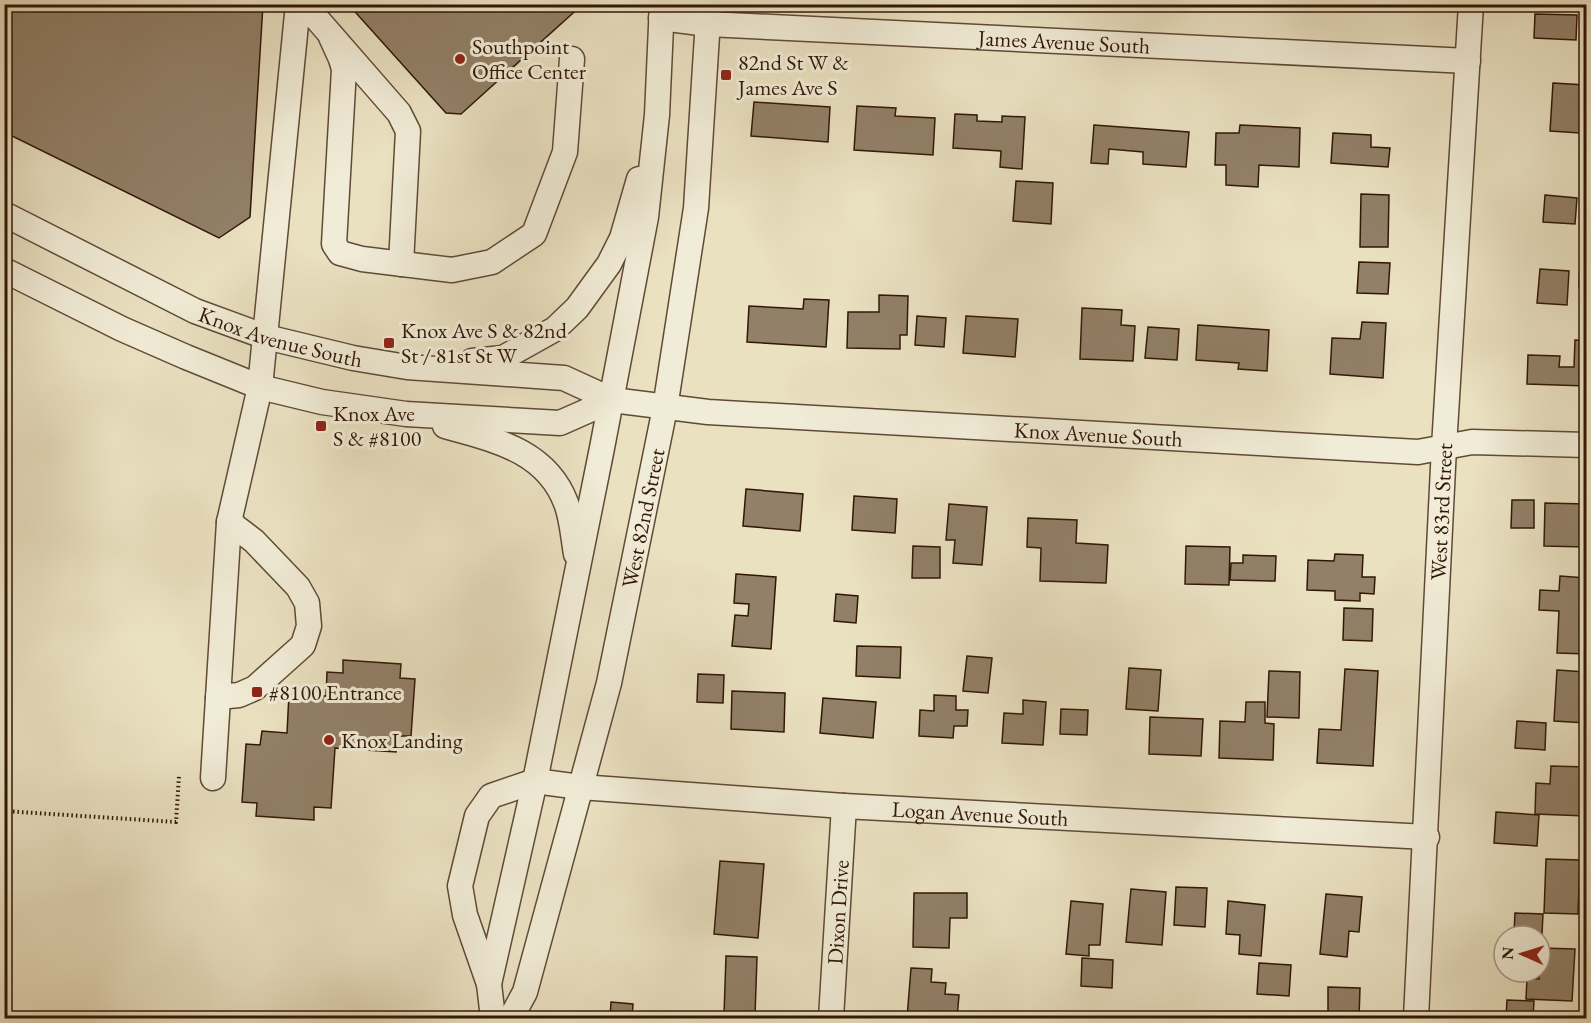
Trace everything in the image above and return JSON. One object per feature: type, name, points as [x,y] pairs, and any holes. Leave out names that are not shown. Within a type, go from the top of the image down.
[{"type":"street","points":[[213,778],[229,522],[260,387],[298,4]]},
{"type":"street","points":[[304,4],[399,113],[408,131],[401,264]]},
{"type":"street","name":"West 83rd Street","points":[[1416,1018],[1444,447],[1471,4]]},
{"type":"street","points":[[489,984],[535,781],[612,400],[646,217],[657,115],[662,11]]},
{"type":"street","name":"James Avenue South","points":[[662,11],[1468,61]]},
{"type":"street","name":"West 82nd Street","points":[[511,1018],[525,992],[609,683],[665,408],[696,208],[708,14]]},
{"type":"street","points":[[331,37],[344,69],[334,244],[340,253],[362,259],[452,270],[492,262],[534,234],[565,152],[572,59]]},
{"type":"street","points":[[407,367],[503,358],[555,329],[577,309],[609,264],[622,238],[657,115]]},
{"type":"street","name":"Knox Avenue South","points":[[4,214],[195,311],[266,336],[353,358],[407,367],[564,378],[612,400],[665,408],[1418,452],[1472,442],[1587,446]]},
{"type":"street","name":"Knox Avenue South","points":[[4,270],[122,329],[260,387],[322,402],[406,414],[560,423],[612,400]]},
{"type":"street","points":[[406,414],[506,444],[545,468],[558,485],[567,505],[579,565]]},
{"type":"street","points":[[218,697],[239,695],[255,688],[303,645],[309,626],[307,603],[298,587],[254,541],[229,522]]},
{"type":"street","points":[[493,1018],[489,984],[465,915],[460,886],[477,816],[491,796],[535,781]]},
{"type":"street","name":"Logan Avenue South","points":[[535,781],[580,788],[844,806],[1426,837]]},
{"type":"street","name":"Dixon Drive","points":[[831,1018],[844,806]]},
{"type":"path","points":[[4,811],[176,822],[179,776]]},
{"type":"building","points":[[4,4],[263,4],[250,217],[219,238],[4,132]]},
{"type":"building","name":"Southpoint Office Center","points":[[348,4],[583,4],[461,114],[446,113]]},
{"type":"building","points":[[1579,4],[1586,4],[1586,13],[1579,12]]},
{"type":"building","points":[[1535,14],[1577,15],[1576,40],[1534,38]]},
{"type":"building","points":[[1553,83],[1586,85],[1586,107],[1582,106],[1580,133],[1550,131]]},
{"type":"building","points":[[754,102],[830,107],[828,142],[751,136]]},
{"type":"building","points":[[857,106],[896,108],[895,116],[935,118],[933,155],[854,150]]},
{"type":"building","points":[[955,114],[977,115],[977,121],[1002,122],[1002,116],[1025,117],[1022,169],[1000,167],[1001,151],[953,148]]},
{"type":"building","points":[[1094,125],[1189,132],[1186,167],[1143,164],[1143,152],[1109,149],[1108,164],[1091,163]]},
{"type":"building","points":[[1240,125],[1300,128],[1299,167],[1259,165],[1258,187],[1226,185],[1226,165],[1215,165],[1216,133],[1239,133]]},
{"type":"building","points":[[1333,133],[1371,135],[1371,147],[1390,148],[1388,167],[1331,163]]},
{"type":"building","points":[[1586,146],[1586,196],[1582,196]]},
{"type":"building","points":[[1016,181],[1053,183],[1051,224],[1013,221]]},
{"type":"building","points":[[1361,194],[1389,195],[1388,247],[1360,247]]},
{"type":"building","points":[[1545,195],[1577,198],[1575,224],[1543,222]]},
{"type":"building","points":[[1581,237],[1586,237],[1586,287],[1579,287]]},
{"type":"building","points":[[1359,262],[1390,263],[1388,294],[1357,293]]},
{"type":"building","points":[[1540,269],[1569,271],[1567,305],[1537,303]]},
{"type":"building","points":[[879,295],[908,296],[907,335],[900,335],[900,349],[847,348],[848,312],[879,312]]},
{"type":"building","points":[[804,299],[829,300],[826,347],[747,342],[749,306],[803,309]]},
{"type":"building","points":[[1082,308],[1122,310],[1121,325],[1135,326],[1133,361],[1080,359]]},
{"type":"building","points":[[917,316],[946,318],[944,347],[915,345]]},
{"type":"building","points":[[966,316],[1018,319],[1015,357],[963,353]]},
{"type":"building","points":[[1362,322],[1386,323],[1383,378],[1330,374],[1332,338],[1360,339]]},
{"type":"building","points":[[1198,325],[1269,330],[1267,371],[1238,369],[1239,363],[1196,360]]},
{"type":"building","points":[[1148,327],[1179,329],[1177,360],[1145,358]]},
{"type":"building","points":[[1575,340],[1586,341],[1586,386],[1527,384],[1528,355],[1560,356],[1559,367],[1574,367]]},
{"type":"building","points":[[746,489],[803,494],[800,531],[743,526]]},
{"type":"building","points":[[854,496],[897,499],[895,533],[852,530]]},
{"type":"building","points":[[1512,500],[1534,500],[1534,528],[1511,528]]},
{"type":"building","points":[[1545,503],[1586,504],[1586,547],[1544,546]]},
{"type":"building","points":[[949,504],[987,507],[982,565],[953,563],[955,540],[946,540]]},
{"type":"building","points":[[1028,518],[1077,520],[1076,543],[1108,545],[1106,583],[1040,581],[1041,548],[1027,547]]},
{"type":"building","points":[[913,546],[940,547],[940,578],[912,578]]},
{"type":"building","points":[[1186,546],[1230,547],[1229,585],[1185,584]]},
{"type":"building","points":[[1335,554],[1363,555],[1362,577],[1375,577],[1374,594],[1360,593],[1360,601],[1335,600],[1335,591],[1307,590],[1308,560],[1334,561]]},
{"type":"building","points":[[1243,555],[1276,556],[1275,581],[1230,580],[1231,563],[1243,563]]},
{"type":"building","points":[[736,574],[776,577],[771,649],[732,646],[735,615],[748,616],[749,604],[734,603]]},
{"type":"building","points":[[1560,576],[1586,578],[1586,654],[1557,653],[1559,611],[1539,610],[1540,590],[1559,591]]},
{"type":"building","points":[[836,594],[858,596],[856,623],[834,621]]},
{"type":"building","points":[[1344,608],[1373,609],[1372,641],[1343,640]]},
{"type":"building","points":[[857,646],[901,647],[900,678],[856,676]]},
{"type":"building","points":[[967,656],[992,658],[988,693],[963,691]]},
{"type":"building","name":"Knox Landing","points":[[343,660],[401,664],[400,678],[415,679],[411,736],[397,736],[396,752],[335,748],[331,808],[314,807],[314,820],[256,816],[257,803],[242,802],[246,744],[260,745],[262,731],[287,733],[289,694],[326,696],[327,672],[343,673]]},
{"type":"building","points":[[1129,668],[1161,670],[1158,711],[1126,709]]},
{"type":"building","points":[[1345,669],[1378,671],[1373,766],[1317,763],[1319,729],[1341,730]]},
{"type":"building","points":[[1557,670],[1586,672],[1586,723],[1554,721]]},
{"type":"building","points":[[1269,671],[1300,672],[1299,718],[1267,717]]},
{"type":"building","points":[[698,674],[724,675],[723,703],[697,702]]},
{"type":"building","points":[[732,691],[785,693],[784,732],[731,729]]},
{"type":"building","points":[[934,695],[956,696],[956,710],[968,710],[967,726],[954,726],[953,738],[919,736],[920,710],[934,711]]},
{"type":"building","points":[[823,698],[876,702],[873,738],[820,733]]},
{"type":"building","points":[[1023,700],[1046,702],[1043,745],[1002,743],[1004,713],[1023,714]]},
{"type":"building","points":[[1246,702],[1265,702],[1265,723],[1274,724],[1273,760],[1219,758],[1220,721],[1245,722]]},
{"type":"building","points":[[1061,709],[1088,710],[1087,735],[1060,734]]},
{"type":"building","points":[[1150,717],[1203,719],[1201,756],[1149,754]]},
{"type":"building","points":[[1517,721],[1546,723],[1545,750],[1515,748]]},
{"type":"building","points":[[1551,766],[1586,767],[1586,816],[1535,814],[1536,783],[1550,784]]},
{"type":"building","points":[[1496,812],[1539,815],[1537,846],[1494,843]]},
{"type":"building","points":[[1546,859],[1580,860],[1578,914],[1544,913]]},
{"type":"building","points":[[720,861],[764,864],[758,938],[714,934]]},
{"type":"building","points":[[1176,887],[1207,888],[1205,927],[1174,925]]},
{"type":"building","points":[[1131,889],[1166,892],[1162,945],[1126,942]]},
{"type":"building","points":[[914,893],[967,893],[967,918],[950,918],[949,948],[913,947]]},
{"type":"building","points":[[1326,894],[1362,897],[1359,932],[1349,931],[1347,957],[1320,954]]},
{"type":"building","points":[[1071,901],[1103,904],[1100,945],[1089,945],[1089,956],[1066,954]]},
{"type":"building","points":[[1228,901],[1265,905],[1261,956],[1239,954],[1240,935],[1226,934]]},
{"type":"building","points":[[1515,913],[1543,914],[1542,924],[1514,924]]},
{"type":"building","points":[[1552,948],[1575,949],[1572,1001],[1526,999],[1527,984],[1552,984]]},
{"type":"building","points":[[726,956],[757,957],[755,1016],[724,1015]]},
{"type":"building","points":[[1082,958],[1113,960],[1112,988],[1081,986]]},
{"type":"building","points":[[1259,963],[1291,965],[1289,996],[1257,994]]},
{"type":"building","points":[[911,968],[932,969],[931,982],[946,983],[945,994],[959,995],[957,1018],[907,1018]]},
{"type":"building","points":[[1328,987],[1360,988],[1359,1018],[1328,1018]]},
{"type":"building","points":[[1507,1000],[1534,1001],[1533,1018],[1506,1018]]},
{"type":"building","points":[[611,1002],[633,1004],[632,1018],[610,1018]]},
{"type":"place","name":"Southpoint Office Center","points":[[460,59]]},
{"type":"place","name":"82nd St W & James Ave S","points":[[726,75]]},
{"type":"place","name":"Knox Ave S & 82nd St / 81st St W","points":[[389,343]]},
{"type":"place","name":"Knox Ave S & #8100","points":[[321,426]]},
{"type":"place","name":"#8100 Entrance","points":[[257,692]]},
{"type":"place","name":"Knox Landing","points":[[329,740]]}]
